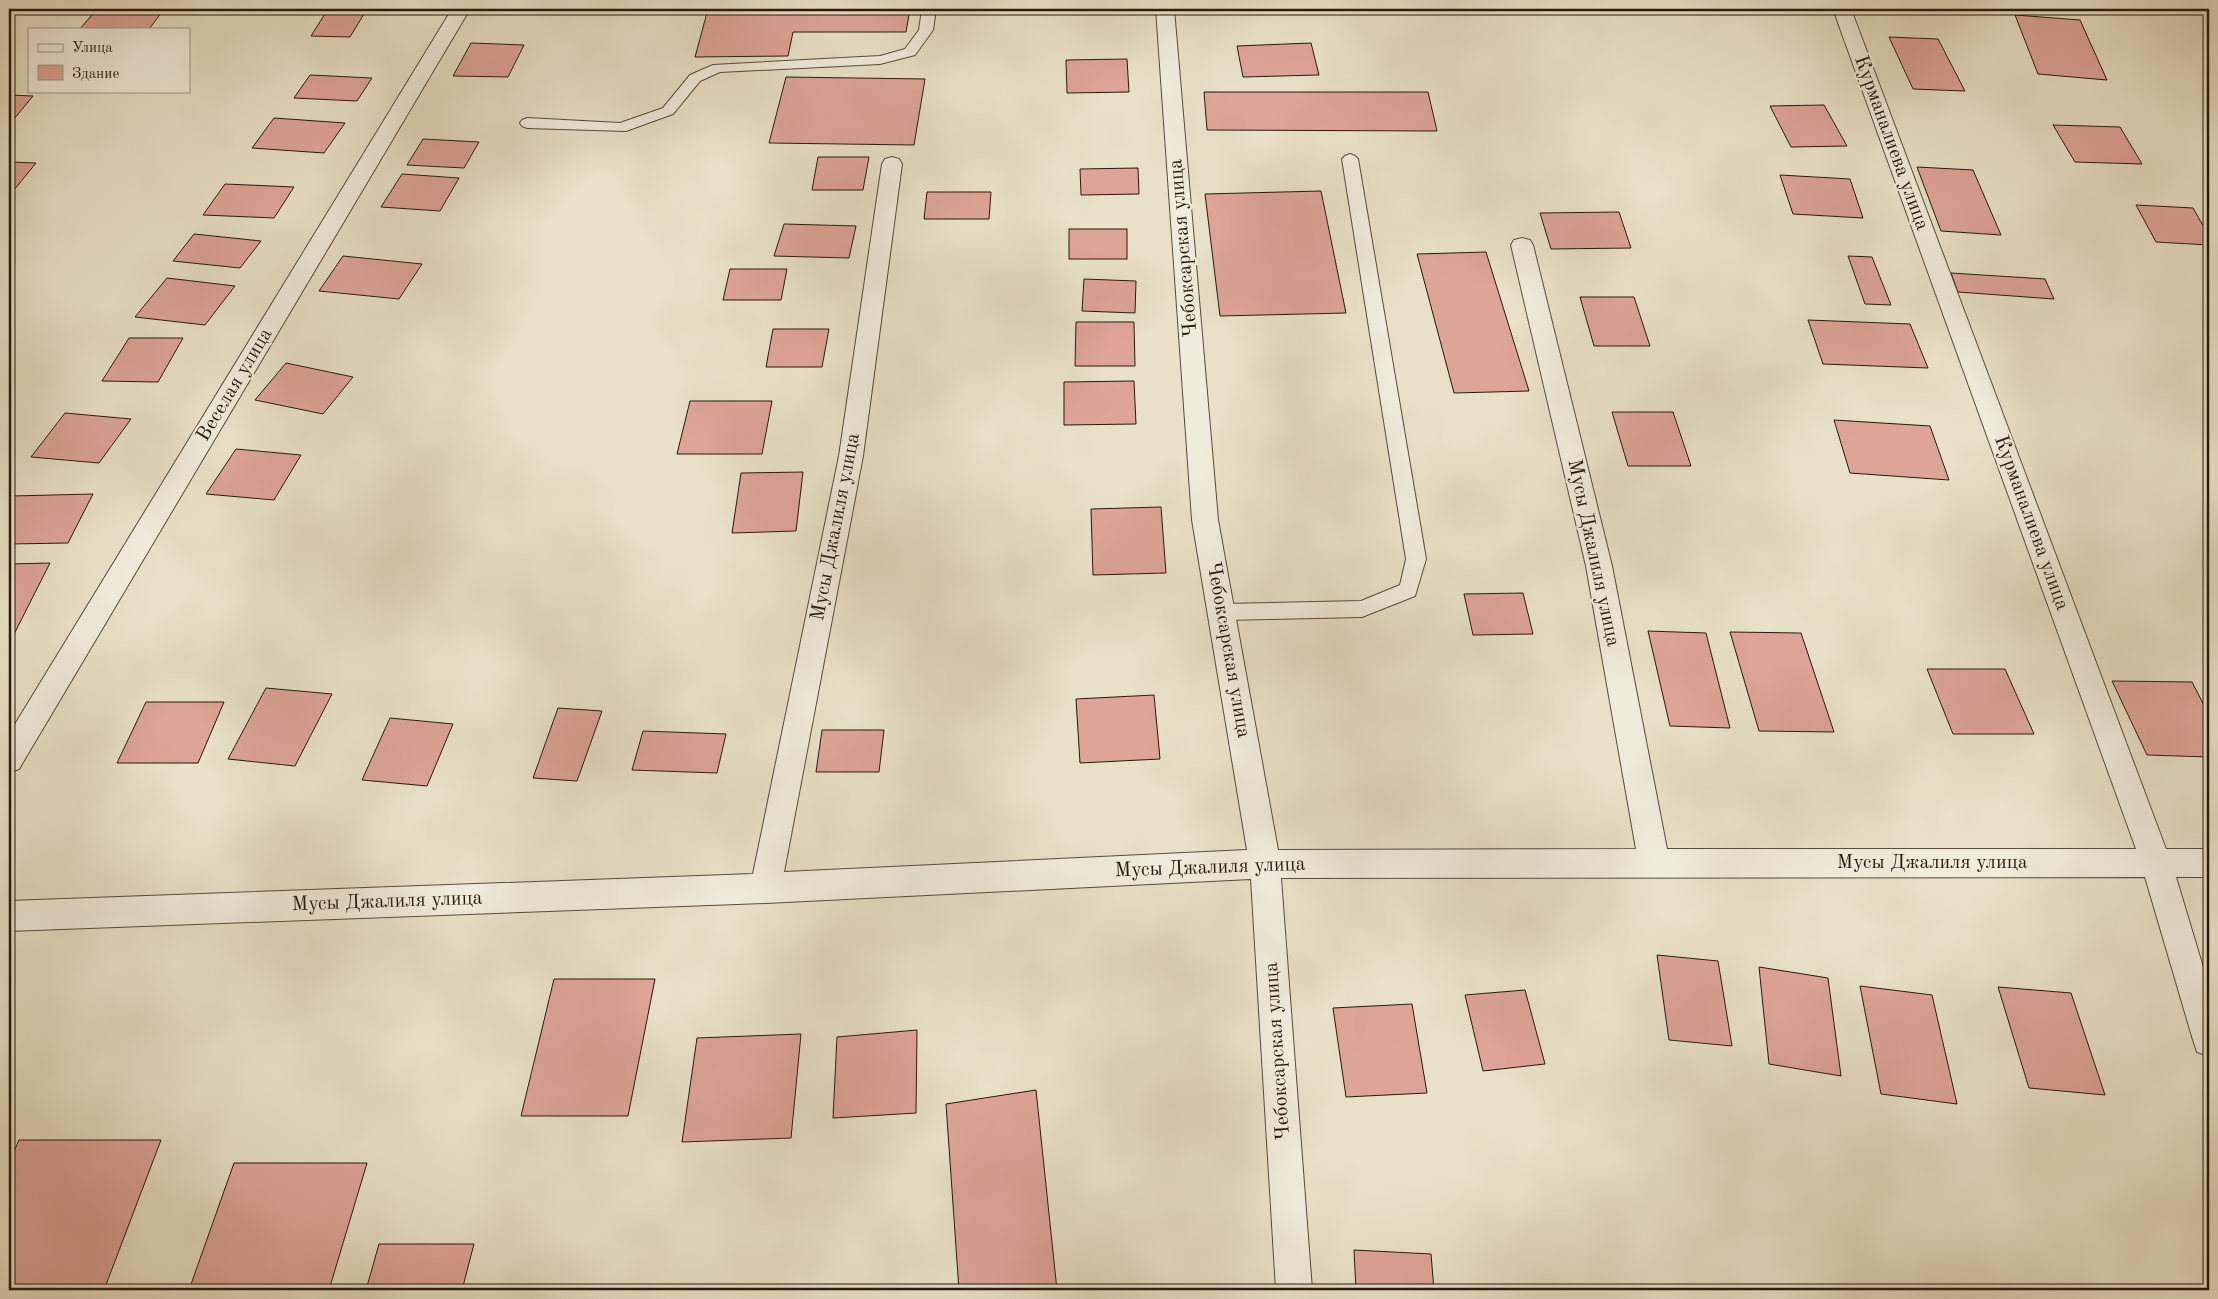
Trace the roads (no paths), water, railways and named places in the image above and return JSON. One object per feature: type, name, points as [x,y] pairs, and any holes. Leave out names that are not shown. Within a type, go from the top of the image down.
[{"type":"street","name":"Веселая улица","points":[[9,760],[460,9]]},
{"type":"street","name":"Чебоксарская улица","points":[[1165,9],[1205,520],[1265,864],[1294,1290]]},
{"type":"street","name":"Курманалиева улица","points":[[1842,9],[2156,863],[2209,1040]]},
{"type":"street","name":"Мусы Джалиля улица","points":[[766,888],[851,456],[892,164]]},
{"type":"street","name":"Мусы Джалиля улица","points":[[1522,245],[1599,566],[1654,863]]},
{"type":"street","name":"Мусы Джалиля улица","points":[[9,916],[766,888],[1265,864],[2209,863]]},
{"type":"lane","points":[[527,123],[621,128],[668,111],[695,78],[718,68],[880,60],[903,54],[910,52],[926,30],[929,9]]},
{"type":"lane","points":[[1221,612],[1362,610],[1408,590],[1416,559],[1350,159]]}]
